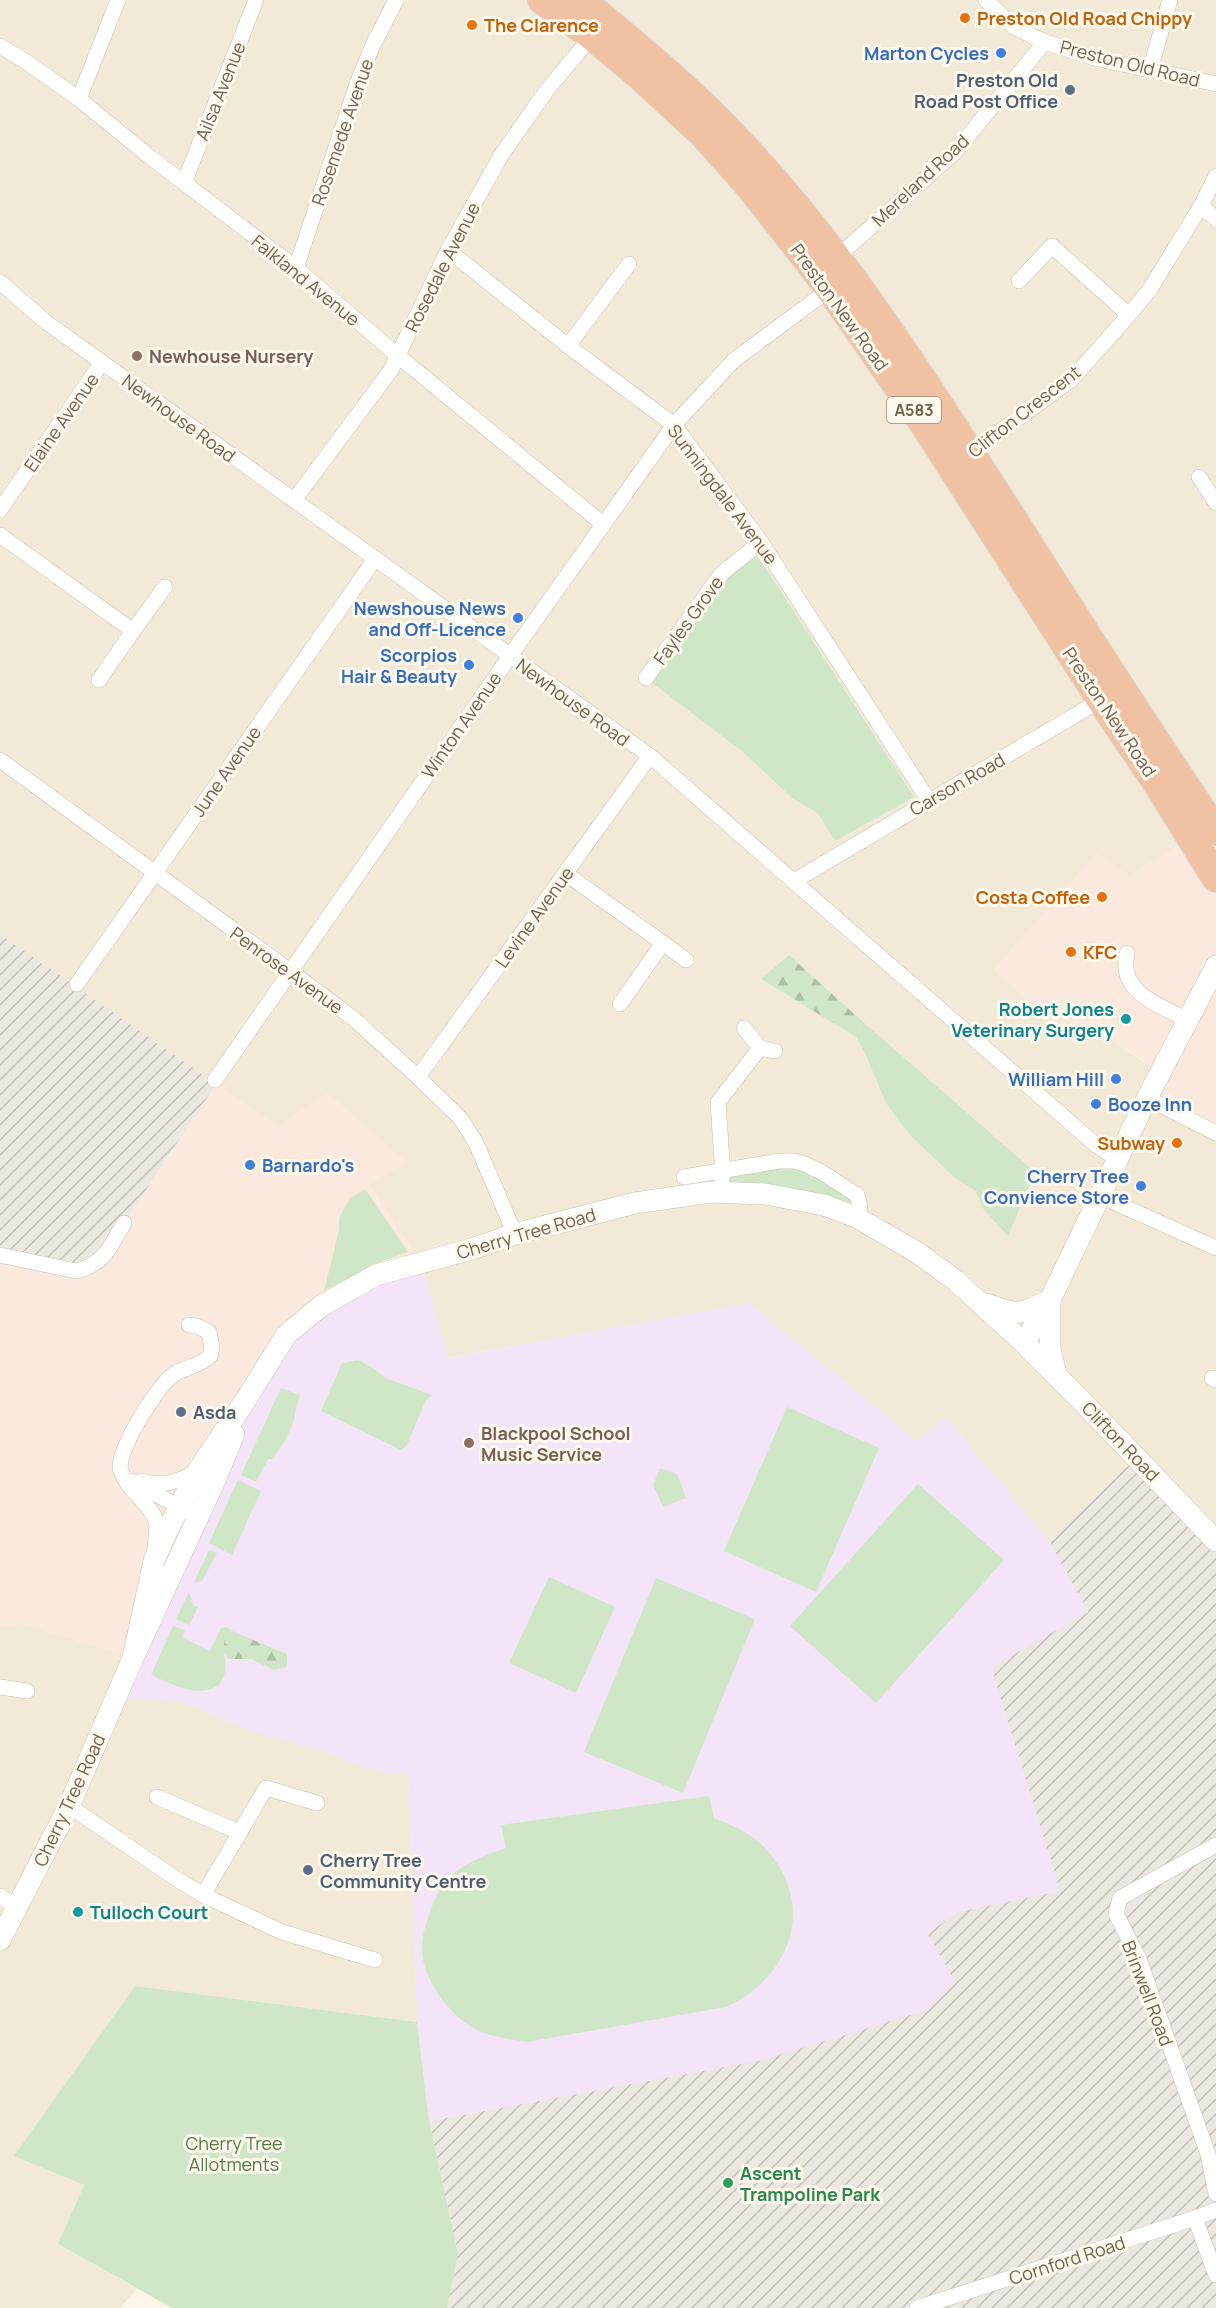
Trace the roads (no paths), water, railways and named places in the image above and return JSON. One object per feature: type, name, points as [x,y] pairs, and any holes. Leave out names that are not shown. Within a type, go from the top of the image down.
[{"type":"highway","name":"Preston New Road","points":[[542,0],[592,36],[639,75],[704,135],[751,188],[961,460]]},
{"type":"highway","name":"Preston New Road","points":[[581,0],[654,59],[742,144],[836,258],[897,342],[961,460],[1111,694],[1159,786],[1216,878]]},
{"type":"highway","name":"Preston New Road","points":[[1111,694],[1198,804],[1216,831]]},
{"type":"highway","points":[[1198,804],[1197,826],[1216,854]]},
{"type":"street","points":[[79,99],[118,0]]},
{"type":"street","name":"Ailsa Avenue","points":[[184,183],[256,0]]},
{"type":"street","name":"Rosemede Avenue","points":[[296,268],[357,84],[372,47],[396,0]]},
{"type":"street","name":"Preston Old Road","points":[[986,0],[1014,27],[1045,42],[1094,58],[1216,84]]},
{"type":"street","points":[[1150,70],[1170,0]]},
{"type":"street","name":"Rosedale Avenue","points":[[294,500],[391,370],[448,250],[502,154],[547,90],[592,36]]},
{"type":"street","name":"Mereland Road","points":[[836,258],[954,153],[1045,42]]},
{"type":"street","name":"Falkland Avenue","points":[[0,46],[79,99],[296,268],[397,355],[604,525]]},
{"type":"street","name":"Clifton Crescent","points":[[961,460],[1071,380],[1150,289],[1201,206],[1216,176]]},
{"type":"street","points":[[1201,206],[1216,219]]},
{"type":"street","points":[[1018,281],[1052,246],[1129,315]]},
{"type":"street","name":"Sunningdale Avenue","points":[[448,250],[568,346],[674,425],[760,542],[929,801]]},
{"type":"street","points":[[568,346],[629,264]]},
{"type":"street","name":"Newhouse Road","points":[[0,282],[46,322],[650,756],[1096,1145],[1117,1159]]},
{"type":"street","name":"Winton Avenue","points":[[215,1080],[674,425],[734,360],[830,289]]},
{"type":"street","name":"Elaine Avenue","points":[[0,510],[102,362]]},
{"type":"street","points":[[1199,477],[1216,503]]},
{"type":"street","points":[[0,535],[133,631]]},
{"type":"street","name":"Fayles Grove","points":[[646,678],[722,573],[760,542]]},
{"type":"street","name":"June Avenue","points":[[77,984],[375,559]]},
{"type":"street","points":[[99,680],[165,587]]},
{"type":"street","name":"Carson Road","points":[[794,881],[1111,694]]},
{"type":"street","name":"Levine Avenue","points":[[418,1077],[650,756]]},
{"type":"street","name":"Penrose Avenue","points":[[0,760],[354,1019],[418,1077],[461,1119],[476,1143],[515,1234]]},
{"type":"street","points":[[565,873],[686,960]]},
{"type":"street","points":[[620,1004],[663,943]]},
{"type":"street","points":[[1127,953],[1125,974],[1132,987],[1187,1020]]},
{"type":"street","points":[[1024,1343],[1050,1300],[1147,1098],[1216,966]]},
{"type":"street","points":[[720,1192],[723,1171],[718,1102],[768,1049],[744,1028]]},
{"type":"street","points":[[1147,1098],[1216,1133]]},
{"type":"street","points":[[684,1177],[779,1161],[794,1161],[823,1173],[857,1195],[860,1206],[856,1217]]},
{"type":"street","name":"Cherry Tree Road","points":[[133,1658],[154,1561],[197,1472],[286,1335],[339,1295],[376,1275],[472,1249],[515,1234],[635,1203],[687,1194],[720,1192],[765,1194],[824,1204],[856,1217],[918,1253],[955,1280],[1024,1343]]},
{"type":"street","points":[[1100,1196],[1216,1248]]},
{"type":"street","points":[[0,1255],[76,1271],[88,1268],[99,1262],[107,1253],[124,1223]]},
{"type":"street","points":[[978,1301],[1014,1314],[1025,1313],[1050,1300]]},
{"type":"street","points":[[1050,1300],[1050,1349],[1056,1374]]},
{"type":"street","points":[[154,1561],[156,1524],[149,1508],[124,1477],[119,1464],[134,1429],[155,1394],[172,1375],[210,1356],[212,1347],[209,1332],[189,1325]]},
{"type":"street","name":"Clifton Road","points":[[1024,1343],[1216,1542]]},
{"type":"street","name":"Cherry Tree Road","points":[[0,1940],[9,1902],[69,1806],[133,1658],[216,1478],[247,1398]]},
{"type":"street","points":[[124,1477],[156,1485],[178,1481],[197,1472]]},
{"type":"street","points":[[124,1477],[177,1511]]},
{"type":"street","points":[[135,1492],[196,1521]]},
{"type":"street","points":[[0,1687],[27,1691]]},
{"type":"street","points":[[203,1895],[266,1788],[317,1803]]},
{"type":"street","points":[[157,1797],[239,1832]]},
{"type":"street","points":[[69,1806],[203,1895],[282,1932],[375,1960]]},
{"type":"street","name":"Brinwell Road","points":[[1216,1845],[1120,1898],[1116,1914],[1139,1959],[1208,2154],[1216,2194]]},
{"type":"street","name":"Cornford Road","points":[[917,2308],[1216,2210]]},
{"type":"street","points":[[1195,2218],[1216,2275]]},
{"type":"place","name":"Preston Old Road Chippy","points":[[965,18]]},
{"type":"place","name":"The Clarence","points":[[472,25]]},
{"type":"place","name":"Marton Cycles","points":[[1001,53]]},
{"type":"place","name":"Preston Old Road Post Office","points":[[1070,90]]},
{"type":"place","name":"Newhouse Nursery","points":[[137,356]]},
{"type":"place","name":"Newshouse News and Off-Licence","points":[[518,618]]},
{"type":"place","name":"Scorpios Hair & Beauty","points":[[469,665]]},
{"type":"place","name":"Costa Coffee","points":[[1102,897]]},
{"type":"place","name":"KFC","points":[[1071,952]]},
{"type":"place","name":"Robert Jones Veterinary Surgery","points":[[1126,1019]]},
{"type":"place","name":"William Hill","points":[[1116,1079]]},
{"type":"place","name":"Booze Inn","points":[[1096,1104]]},
{"type":"place","name":"Subway","points":[[1177,1143]]},
{"type":"place","name":"Barnardo's","points":[[250,1165]]},
{"type":"place","name":"Cherry Tree Convience Store","points":[[1141,1186]]},
{"type":"place","name":"Asda","points":[[181,1412]]},
{"type":"place","name":"Blackpool School Music Service","points":[[469,1443]]},
{"type":"place","name":"Cherry Tree Community Centre","points":[[308,1870]]},
{"type":"place","name":"Tulloch Court","points":[[78,1912]]},
{"type":"place","name":"Ascent Trampoline Park","points":[[728,2183]]},
{"type":"park label","name":"Cherry Tree Allotments","points":[[234,2153]]}]
